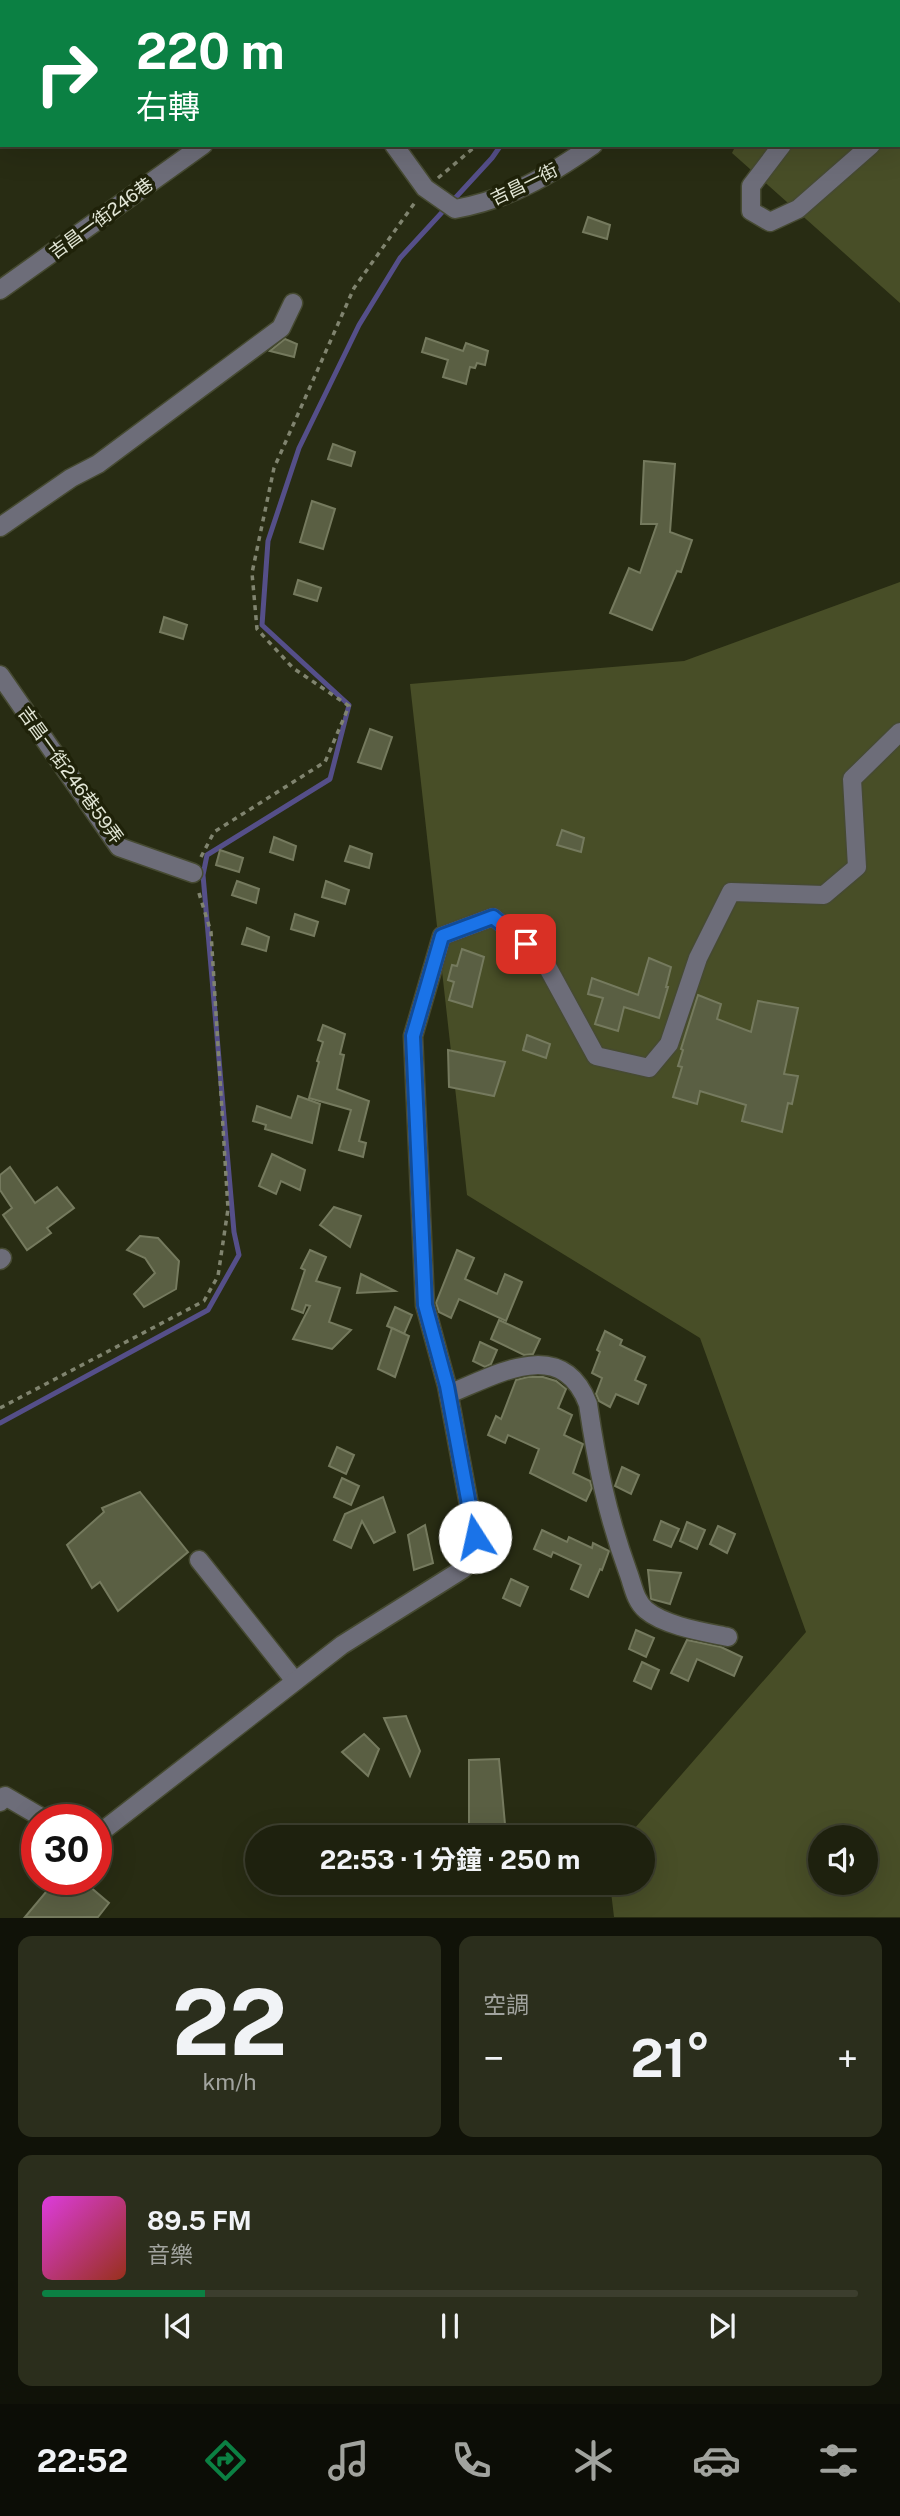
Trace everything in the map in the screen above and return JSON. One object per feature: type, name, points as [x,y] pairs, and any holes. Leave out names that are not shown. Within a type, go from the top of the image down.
[{"type":"street","name":"吉昌一街246巷","points":[[0,290],[200,147]]},
{"type":"street","name":"吉昌一街","points":[[395,147],[425,188],[455,209],[486,204],[549,175],[590,147]]},
{"type":"street","points":[[781,147],[751,187],[751,211],[770,222],[798,209],[869,147]]},
{"type":"street","points":[[0,527],[71,478],[98,464],[281,328],[293,303]]},
{"type":"street","name":"吉昌一街246巷59弄","points":[[0,675],[119,847],[193,873]]},
{"type":"street","points":[[112,1824],[342,1644],[463,1569],[475,1537],[449,1394],[425,1305],[413,1036],[442,936],[493,917],[542,957],[596,1056],[649,1068],[669,1044],[698,958],[731,892],[824,895],[857,867],[852,779],[900,732]]},
{"type":"street","points":[[449,1394],[528,1365],[551,1367],[567,1373],[583,1392],[588,1404],[601,1487],[639,1604],[652,1615],[728,1637]]},
{"type":"street","points":[[199,1560],[295,1681]]},
{"type":"street","points":[[2,1795],[21,1806]]},
{"type":"path","points":[[0,1408],[204,1301],[218,1276],[228,1209],[211,932],[193,873],[214,832],[325,762],[349,706],[293,668],[257,629],[252,573],[274,468],[354,288],[425,188],[475,147]]},
{"type":"green space","points":[[735,147],[900,147],[900,303],[732,153]]},
{"type":"green space","points":[[900,582],[900,1917],[614,1917],[611,1895],[655,1895],[655,1825],[637,1825],[806,1632],[700,1338],[467,1195],[410,684],[684,661]]},
{"type":"building","points":[[588,217],[610,225],[607,239],[583,232]]},
{"type":"building","points":[[426,338],[463,351],[466,343],[488,351],[485,365],[477,363],[475,368],[470,367],[466,384],[443,377],[448,360],[422,352]]},
{"type":"building","points":[[285,339],[297,344],[294,357],[270,351]]},
{"type":"building","points":[[333,444],[355,452],[351,466],[328,459]]},
{"type":"building","points":[[644,461],[675,464],[670,532],[692,540],[681,572],[677,571],[652,630],[610,613],[629,568],[640,573],[657,524],[641,524]]},
{"type":"building","points":[[312,501],[335,509],[323,549],[300,542]]},
{"type":"building","points":[[298,580],[321,588],[317,601],[294,594]]},
{"type":"building","points":[[164,617],[187,625],[183,639],[160,632]]},
{"type":"building","points":[[370,729],[392,737],[381,769],[358,762]]},
{"type":"building","points":[[562,830],[584,838],[581,852],[557,845]]},
{"type":"building","points":[[274,837],[296,846],[293,860],[270,852]]},
{"type":"building","points":[[350,846],[372,854],[369,868],[345,861]]},
{"type":"building","points":[[220,850],[243,858],[239,872],[216,865]]},
{"type":"building","points":[[237,881],[259,889],[256,903],[232,895]]},
{"type":"building","points":[[326,881],[349,890],[345,904],[322,897]]},
{"type":"building","points":[[295,914],[318,922],[314,936],[291,929]]},
{"type":"building","points":[[247,928],[269,937],[266,951],[242,944]]},
{"type":"building","points":[[462,949],[484,957],[472,1007],[449,1000],[454,982],[448,980],[452,965],[457,966]]},
{"type":"building","points":[[649,958],[671,967],[659,1018],[624,1007],[618,1031],[595,1024],[603,998],[588,994],[592,978],[638,995]]},
{"type":"building","points":[[698,995],[721,1004],[717,1019],[751,1032],[758,1001],[798,1008],[784,1074],[798,1076],[792,1104],[788,1103],[782,1132],[742,1121],[746,1105],[700,1091],[697,1104],[673,1097],[682,1067],[678,1066],[683,1050],[681,1049]]},
{"type":"building","points":[[323,1025],[345,1034],[337,1089],[369,1101],[359,1141],[366,1143],[363,1157],[339,1150],[351,1110],[309,1098],[323,1042],[318,1040]]},
{"type":"building","points":[[527,1035],[550,1044],[546,1058],[523,1050]]},
{"type":"building","points":[[448,1050],[505,1062],[494,1096],[449,1087]]},
{"type":"building","points":[[298,1096],[320,1104],[312,1143],[265,1129],[266,1125],[253,1121],[257,1106],[291,1118]]},
{"type":"building","points":[[272,1154],[305,1170],[300,1190],[281,1181],[276,1194],[259,1186]]},
{"type":"building","points":[[10,1167],[35,1203],[57,1187],[74,1208],[47,1228],[51,1233],[27,1250],[3,1215],[12,1208],[0,1190],[0,1175]]},
{"type":"building","points":[[334,1207],[361,1216],[350,1247],[320,1225]]},
{"type":"building","points":[[140,1236],[158,1238],[179,1261],[176,1289],[144,1307],[134,1294],[155,1273],[145,1258],[127,1250]]},
{"type":"building","points":[[310,1250],[326,1257],[316,1281],[340,1288],[329,1322],[351,1330],[332,1349],[293,1339],[310,1306],[306,1305],[303,1313],[292,1309],[305,1270],[301,1268]]},
{"type":"building","points":[[457,1250],[474,1258],[465,1279],[497,1294],[505,1274],[522,1282],[506,1321],[459,1299],[451,1318],[439,1312],[436,1303]]},
{"type":"building","points":[[361,1274],[395,1291],[357,1293]]},
{"type":"building","points":[[395,1307],[412,1315],[404,1334],[387,1326]]},
{"type":"building","points":[[499,1320],[540,1339],[533,1354],[524,1355],[491,1339]]},
{"type":"building","points":[[392,1328],[409,1336],[395,1377],[378,1369]]},
{"type":"building","points":[[605,1331],[622,1340],[620,1345],[645,1357],[635,1380],[646,1385],[638,1404],[616,1394],[610,1407],[599,1401],[596,1394],[602,1378],[592,1373]]},
{"type":"building","points":[[480,1342],[497,1350],[491,1364],[485,1367],[473,1361]]},
{"type":"building","points":[[543,1377],[556,1381],[566,1389],[558,1408],[572,1415],[564,1435],[583,1444],[573,1473],[590,1481],[592,1488],[586,1501],[530,1473],[539,1449],[508,1435],[505,1443],[488,1435],[496,1416],[501,1419],[516,1380]]},
{"type":"building","points":[[337,1447],[354,1455],[346,1474],[329,1466]]},
{"type":"building","points":[[622,1467],[639,1475],[631,1494],[615,1486]]},
{"type":"building","points":[[342,1478],[359,1486],[351,1505],[334,1497]]},
{"type":"building","points":[[140,1492],[188,1552],[118,1611],[100,1582],[92,1588],[67,1545],[104,1512],[102,1508]]},
{"type":"building","points":[[383,1497],[395,1532],[374,1543],[362,1521],[351,1548],[334,1540],[345,1514]]},
{"type":"building","points":[[661,1521],[679,1529],[671,1547],[654,1540]]},
{"type":"building","points":[[687,1522],[705,1530],[697,1549],[680,1541]]},
{"type":"building","points":[[425,1525],[433,1563],[414,1570],[408,1535]]},
{"type":"building","points":[[718,1526],[735,1534],[727,1553],[710,1544]]},
{"type":"building","points":[[542,1530],[567,1542],[569,1537],[592,1548],[593,1543],[609,1551],[588,1597],[571,1589],[581,1565],[553,1552],[551,1557],[534,1549]]},
{"type":"building","points":[[648,1570],[681,1573],[670,1604],[651,1599]]},
{"type":"building","points":[[511,1579],[528,1587],[520,1606],[503,1598]]},
{"type":"building","points":[[636,1630],[654,1638],[646,1657],[629,1649]]},
{"type":"building","points":[[687,1640],[721,1647],[742,1657],[734,1676],[697,1659],[688,1681],[671,1673]]},
{"type":"building","points":[[642,1662],[659,1670],[651,1689],[634,1681]]},
{"type":"building","points":[[406,1716],[420,1751],[410,1776],[384,1718]]},
{"type":"building","points":[[364,1734],[379,1749],[368,1776],[342,1752]]},
{"type":"building","points":[[499,1759],[505,1825],[469,1825],[469,1760]]},
{"type":"building","points":[[43,1895],[100,1895],[109,1903],[98,1917],[25,1917]]},
{"type":"waterway","points":[[0,1423],[208,1310],[239,1255],[234,1232],[203,875],[207,855],[330,779],[349,705],[262,625],[268,541],[299,448],[359,325],[400,258],[500,147]]},
{"type":"route","points":[[475,1537],[447,1386],[425,1305],[413,1036],[442,936],[493,917],[526,944]]}]
